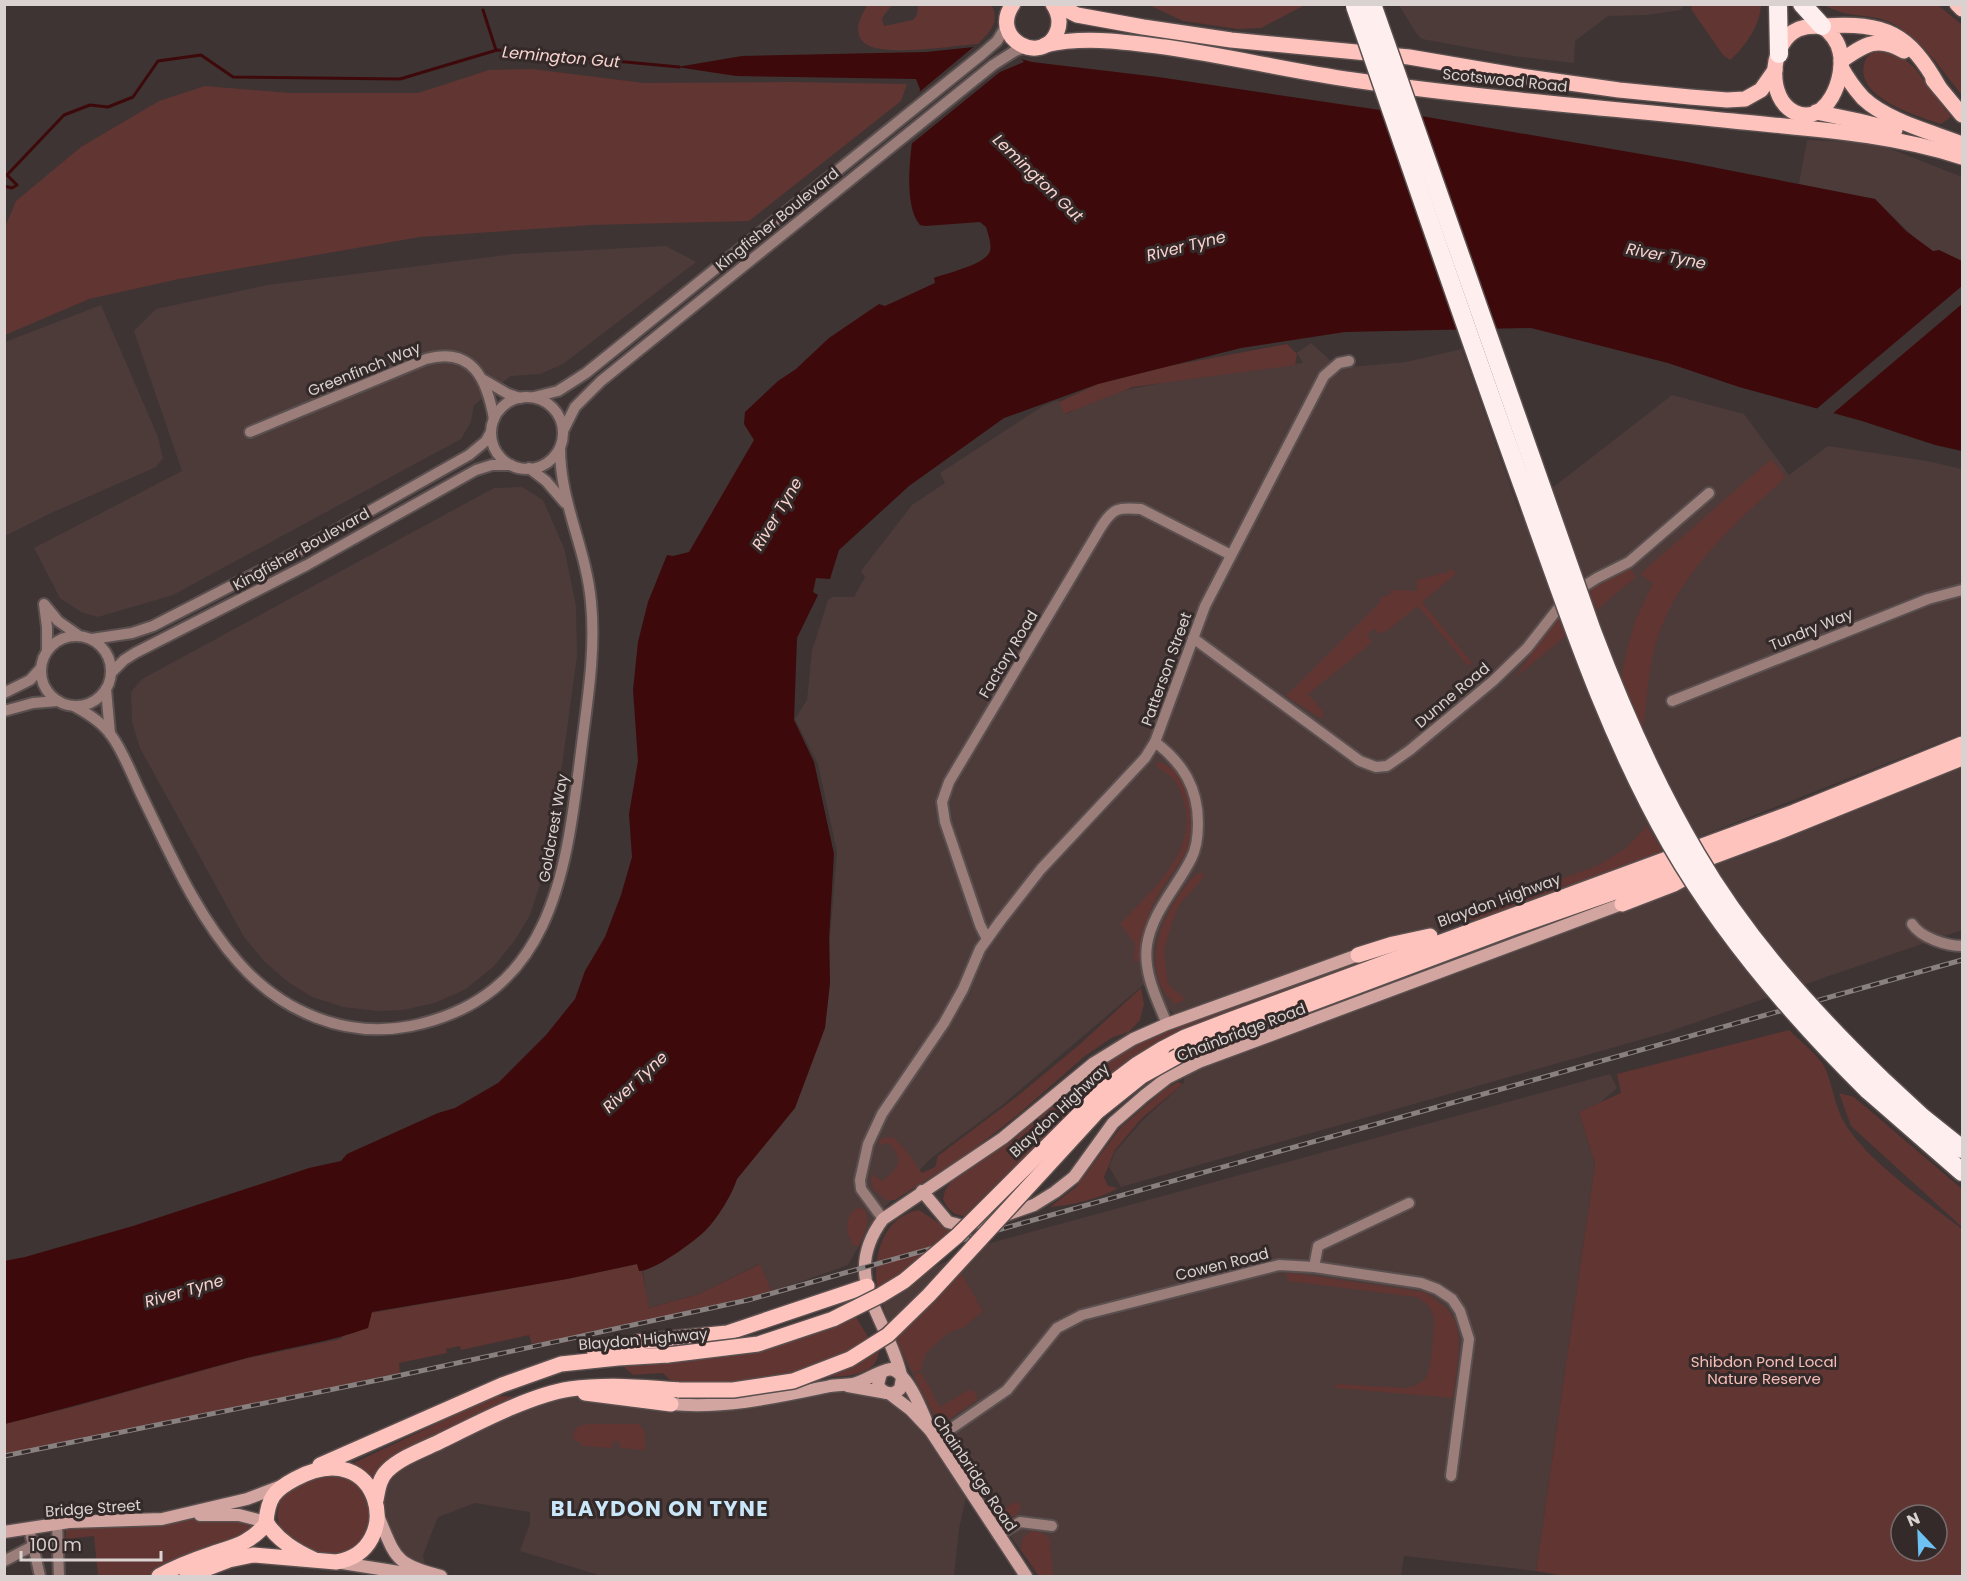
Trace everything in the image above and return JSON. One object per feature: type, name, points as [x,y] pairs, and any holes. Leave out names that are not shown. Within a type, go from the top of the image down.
[{"type":"highway","points":[[1777,62],[1778,4]]},
{"type":"highway","points":[[1802,4],[1822,26]]},
{"type":"highway","points":[[1360,5],[1615,693],[1641,752],[1696,855],[1763,950],[1874,1084],[1962,1172]]},
{"type":"highway","points":[[1874,1084],[1922,1117],[1962,1149]]},
{"type":"main road","points":[[1045,45],[1054,38],[1059,28],[1059,17],[1054,4]]},
{"type":"main road","name":"Scotswood Road","points":[[1054,4],[1086,17],[1231,40],[1409,57],[1527,77],[1727,100],[1745,99],[1761,90],[1777,62]]},
{"type":"main road","points":[[1957,4],[1962,9]]},
{"type":"main road","points":[[1006,17],[1011,37],[1021,49]]},
{"type":"main road","points":[[1934,148],[1916,138],[1884,127],[1796,112],[1784,104],[1778,91],[1777,62],[1786,38],[1808,26],[1836,24],[1864,26],[1894,35],[1913,48],[1939,87]]},
{"type":"main road","points":[[1822,26],[1830,32],[1838,46],[1841,64],[1864,99],[1899,120],[1962,144]]},
{"type":"main road","name":"Scotswood Road","points":[[1021,49],[1039,48],[1081,39],[1120,41],[1191,51],[1352,80],[1523,100],[1881,136],[1962,157]]},
{"type":"main road","points":[[1780,126],[1800,119],[1829,103],[1841,64],[1866,45],[1886,43],[1896,46],[1914,59],[1962,115]]},
{"type":"main road","name":"Blaydon Highway","points":[[305,1473],[502,1385],[561,1364],[668,1355],[758,1344],[833,1319],[904,1281],[957,1236],[1103,1090],[1136,1065],[1185,1037],[1482,925],[1794,812],[1962,744]]},
{"type":"main road","name":"Blaydon Highway","points":[[377,1508],[381,1479],[392,1467],[498,1414],[543,1396],[567,1389],[604,1385],[679,1390],[733,1390],[793,1381],[850,1359],[888,1335],[929,1295],[1097,1112],[1142,1076],[1178,1056],[1252,1025],[1781,831],[1962,758]]},
{"type":"main road","points":[[1622,904],[1674,884],[1781,831]]},
{"type":"main road","name":"Chainbridge Road","points":[[922,1191],[948,1222],[963,1226],[1034,1205],[1074,1177],[1113,1124],[1167,1078],[1199,1062],[1622,904]]},
{"type":"main road","points":[[844,1385],[889,1394],[900,1389],[902,1377],[893,1345],[884,1330],[867,1286],[863,1268],[870,1235],[883,1219],[1003,1138],[1094,1063],[1133,1040],[1167,1024],[1358,955],[1393,944],[1482,925]]},
{"type":"main road","points":[[561,1364],[588,1353],[638,1342],[727,1333],[867,1286]]},
{"type":"main road","points":[[884,1330],[887,1353],[878,1384],[883,1392],[889,1394]]},
{"type":"main road","points":[[567,1389],[587,1394],[692,1406],[748,1402],[844,1385],[895,1370],[919,1404],[933,1434]]},
{"type":"main road","name":"Chainbridge Road","points":[[889,1394],[911,1410],[933,1434],[1026,1576]]},
{"type":"main road","points":[[159,1576],[193,1560],[239,1546],[254,1536],[267,1523],[273,1495],[282,1485],[320,1468],[346,1468],[365,1483],[377,1508],[390,1547],[402,1562],[427,1573]]},
{"type":"main road","name":"Bridge Street","points":[[4,1532],[57,1524],[121,1519],[162,1519],[247,1498],[282,1485]]},
{"type":"main road","points":[[336,1562],[351,1559],[364,1548],[374,1533],[377,1508]]},
{"type":"main road","name":"Bridge Street","points":[[183,1515],[239,1515],[267,1523]]},
{"type":"main road","points":[[267,1523],[282,1540],[315,1560]]},
{"type":"main road","points":[[187,1576],[229,1560],[253,1555],[336,1562],[441,1576]]},
{"type":"street","name":"Kingfisher Boulevard","points":[[534,397],[558,391],[577,380],[981,55],[1006,17]]},
{"type":"street","name":"Kingfisher Boulevard","points":[[563,430],[575,407],[591,389],[993,65],[1021,49]]},
{"type":"street","name":"Greenfinch Way","points":[[250,432],[434,357],[447,357],[467,363],[484,380],[520,398]]},
{"type":"street","name":"Patterson Street","points":[[883,1219],[861,1189],[860,1180],[868,1144],[882,1114],[944,1023],[987,939],[1041,869],[1138,768],[1155,742],[1205,606],[1324,376],[1339,363],[1348,361]]},
{"type":"street","points":[[484,380],[494,419]]},
{"type":"street","points":[[560,448],[543,464],[529,468],[511,465],[494,446],[491,432],[494,419],[508,402],[520,398],[534,397],[551,406],[560,417],[563,430],[560,448],[561,472],[567,506]]},
{"type":"street","name":"Kingfisher Boulevard","points":[[92,639],[123,635],[153,626],[299,551],[469,455],[486,441],[491,432]]},
{"type":"street","name":"Kingfisher Boulevard","points":[[111,673],[135,653],[307,565],[476,470],[492,465],[511,465]]},
{"type":"street","points":[[529,468],[546,481],[567,506]]},
{"type":"street","name":"Dunne Road","points":[[1193,638],[1360,761],[1376,767],[1387,766],[1410,750],[1493,681],[1527,648],[1567,597],[1629,561],[1709,493]]},
{"type":"street","name":"Goldcrest Way","points":[[110,734],[211,926],[236,960],[277,998],[309,1015],[355,1028],[404,1027],[453,1013],[496,986],[525,956],[546,919],[560,880],[573,818],[593,652],[593,623],[587,573],[578,534],[567,506]]},
{"type":"street","name":"Factory Road","points":[[987,939],[980,925],[945,822],[942,802],[949,782],[1101,527],[1111,512],[1124,507],[1141,509],[1231,555]]},
{"type":"street","name":"Tundry Way","points":[[1672,701],[1928,599],[1962,590]]},
{"type":"street","points":[[4,693],[30,680],[41,668],[47,650],[44,604],[58,621],[78,635],[92,639],[109,657],[111,673],[106,689],[110,734]]},
{"type":"street","points":[[47,650],[58,640],[78,635]]},
{"type":"street","points":[[41,668],[44,685],[58,701]]},
{"type":"street","points":[[74,706],[95,700],[106,689]]},
{"type":"street","points":[[4,711],[33,703],[58,701],[74,706],[94,718],[110,734]]},
{"type":"street","points":[[1155,742],[1172,756],[1186,775],[1195,792],[1198,814],[1196,846],[1192,858],[1156,918],[1147,945],[1148,972],[1167,1024]]},
{"type":"street","points":[[1912,924],[1916,930],[1934,939],[1962,946]]},
{"type":"street","points":[[1314,1267],[1318,1246],[1409,1203]]},
{"type":"street","name":"Cowen Road","points":[[933,1434],[1007,1390],[1058,1328],[1070,1320],[1272,1266],[1314,1267],[1420,1283],[1437,1288],[1452,1299],[1460,1311],[1469,1339],[1451,1476]]},
{"type":"street","points":[[998,1534],[1020,1522],[1052,1526]]},
{"type":"street","points":[[57,1524],[59,1576]]},
{"type":"street","points":[[27,1528],[40,1576]]},
{"type":"street","points":[[4,1561],[33,1546]]},
{"type":"shaded area","points":[[1399,5],[1685,5],[1680,10],[1647,15],[1608,16],[1575,41],[1574,63],[1514,56],[1422,39]]},
{"type":"shaded area","points":[[1807,140],[1876,143],[1962,177],[1962,261],[1939,250],[1933,252],[1921,244],[1875,199],[1799,184]]},
{"type":"shaded area","points":[[666,246],[696,262],[563,364],[540,374],[511,376],[474,405],[471,422],[461,439],[173,595],[98,617],[81,612],[60,598],[34,548],[182,471],[134,331],[156,309],[267,285],[513,254]]},
{"type":"shaded area","points":[[101,305],[158,437],[163,458],[156,467],[5,536],[5,342]]},
{"type":"shaded area","points":[[1311,343],[1339,368],[1406,362],[1462,349],[1520,513],[1672,395],[1744,414],[1789,475],[1828,446],[1927,461],[1962,469],[1962,734],[1701,836],[1458,924],[1188,1027],[1143,985],[1001,1106],[930,1159],[875,1218],[848,1265],[772,1292],[759,1264],[699,1294],[648,1308],[643,1271],[662,1262],[737,1179],[825,1027],[830,983],[830,938],[837,852],[818,764],[795,719],[807,700],[812,651],[828,600],[832,597],[854,597],[865,577],[861,571],[912,505],[945,483],[940,473],[1043,406],[1058,400],[1066,414],[1106,394],[1206,374],[1303,363],[1297,353]]},
{"type":"shaded area","points":[[522,487],[543,500],[564,548],[576,606],[577,656],[550,854],[530,915],[515,940],[494,966],[466,989],[435,1003],[403,1010],[377,1011],[343,1007],[312,997],[288,982],[264,961],[244,937],[140,748],[132,722],[131,692],[142,679],[494,488]]},
{"type":"shaded area","points":[[1962,765],[1962,930],[1668,1032],[1121,1187],[1109,1167],[1115,1152],[1143,1120],[1184,1083],[1185,1060],[1774,842]]},
{"type":"shaded area","points":[[1610,1074],[1617,1088],[1600,1103],[1579,1112],[1595,1164],[1536,1571],[1404,1556],[1401,1576],[1039,1576],[948,1449],[894,1338],[878,1291],[987,1244]]},
{"type":"shaded area","points":[[844,1385],[904,1404],[968,1488],[959,1529],[954,1576],[602,1576],[520,1551],[530,1523],[530,1512],[475,1503],[438,1517],[423,1555],[427,1573],[402,1562],[376,1500],[386,1472],[567,1389],[671,1404]]},
{"type":"green space","points":[[867,5],[892,5],[882,18],[884,26],[913,20],[917,15],[918,5],[991,5],[995,16],[990,31],[978,44],[908,50],[882,49],[868,45],[860,37],[859,23]]},
{"type":"green space","points":[[1149,5],[1305,5],[1261,28],[1238,29],[1183,21]]},
{"type":"green space","points":[[1692,5],[1761,5],[1758,20],[1751,35],[1730,60],[1723,55],[1691,9]]},
{"type":"green space","points":[[1823,5],[1938,5],[1962,25],[1962,95],[1927,51],[1906,32],[1882,19],[1839,12]]},
{"type":"green space","points":[[1884,49],[1898,54],[1914,67],[1951,117],[1941,124],[1903,110],[1877,95],[1868,85],[1864,74],[1865,61],[1873,52]]},
{"type":"green space","points":[[532,69],[644,83],[907,84],[901,101],[749,221],[592,225],[420,237],[179,279],[89,299],[5,335],[5,227],[16,201],[81,147],[159,101],[205,86],[290,93],[418,93],[489,70]]},
{"type":"green space","points":[[1287,344],[1297,354],[1295,365],[1133,387],[1064,414],[1059,402],[1098,384],[1169,366]]},
{"type":"green space","points":[[1771,459],[1786,477],[1704,558],[1686,581],[1671,606],[1652,660],[1642,737],[1620,684],[1635,621],[1653,583],[1640,574]]},
{"type":"green space","points":[[1452,569],[1456,574],[1422,602],[1472,663],[1468,666],[1418,606],[1389,629],[1379,634],[1374,629],[1367,635],[1372,641],[1364,649],[1308,694],[1323,711],[1322,719],[1286,696],[1380,602],[1379,599],[1391,594],[1390,590],[1417,591],[1417,580]]},
{"type":"green space","points":[[1631,569],[1636,577],[1515,678],[1555,618],[1588,588]]},
{"type":"green space","points":[[1160,762],[1177,772],[1187,789],[1192,809],[1192,838],[1186,852],[1152,906],[1144,929],[1139,961],[1134,962],[1135,943],[1120,924],[1170,868],[1185,835],[1187,817],[1181,793],[1174,780],[1158,768],[1156,764]]},
{"type":"green space","points":[[1647,826],[1662,851],[1477,920],[1451,919],[1452,912],[1518,894],[1597,866],[1626,848]]},
{"type":"green space","points":[[1201,872],[1204,877],[1179,905],[1164,951],[1168,984],[1186,1000],[1175,1004],[1163,990],[1158,978],[1156,953],[1158,941],[1172,905],[1194,876]]},
{"type":"green space","points":[[1677,878],[1189,1061],[1188,1057],[1451,957]]},
{"type":"green space","points":[[1422,943],[1178,1034],[1132,1058],[1089,1093],[964,1216],[955,1214],[947,1207],[943,1199],[951,1182],[1015,1138],[1096,1070],[1146,1039],[1316,976],[1409,945]]},
{"type":"green space","points":[[1141,988],[1144,1004],[1140,1020],[1129,1032],[1113,1037],[1085,1056],[1015,1117],[969,1153],[895,1200],[886,1200],[873,1189],[871,1177],[873,1174],[882,1181],[898,1164],[894,1149],[888,1143],[881,1145],[878,1141],[893,1137],[905,1149],[922,1173],[935,1167],[938,1156],[1015,1098],[1079,1045]]},
{"type":"green space","name":"Shibdon Pond Local Nature Reserve","points":[[1789,1030],[1813,1052],[1824,1066],[1844,1122],[1867,1151],[1898,1180],[1962,1229],[1962,1576],[1565,1576],[1536,1571],[1595,1164],[1579,1112],[1621,1093],[1617,1074]]},
{"type":"green space","points":[[1178,1082],[1183,1084],[1142,1118],[1115,1150],[1104,1177],[1108,1186],[1118,1188],[1085,1201],[1050,1207],[1076,1187],[1121,1127],[1165,1089]]},
{"type":"green space","points":[[1839,1093],[1854,1097],[1962,1189],[1962,1227],[1851,1126]]},
{"type":"green space","points":[[856,1208],[865,1209],[867,1219],[859,1246],[854,1246],[847,1226],[849,1217]]},
{"type":"green space","points":[[919,1210],[951,1231],[910,1268],[877,1290],[877,1265],[882,1241],[896,1221],[906,1214]]},
{"type":"green space","points":[[638,1264],[639,1270],[642,1271],[649,1308],[699,1294],[760,1264],[772,1292],[532,1344],[529,1335],[461,1350],[460,1346],[446,1349],[447,1353],[399,1363],[400,1373],[5,1455],[4,1424],[244,1359],[340,1339],[371,1313],[567,1279]]},
{"type":"green space","points":[[961,1273],[983,1311],[964,1327],[948,1333],[926,1353],[921,1370],[913,1373],[895,1338]]},
{"type":"green space","points":[[1286,1274],[1424,1292],[1440,1303],[1447,1309],[1457,1325],[1459,1346],[1453,1398],[1335,1388],[1336,1384],[1407,1388],[1421,1383],[1427,1376],[1430,1364],[1433,1314],[1428,1306],[1417,1297],[1288,1281]]},
{"type":"green space","points":[[855,1315],[869,1339],[823,1364],[782,1376],[728,1383],[674,1384],[663,1373],[633,1375],[624,1367],[623,1362],[677,1362],[750,1351]]},
{"type":"green space","points":[[879,1349],[873,1365],[859,1374],[824,1377]]},
{"type":"green space","points":[[921,1372],[940,1407],[970,1389],[976,1393],[977,1400],[946,1421],[940,1421],[935,1417],[913,1375]]},
{"type":"green space","points":[[495,1396],[523,1397],[383,1463],[372,1477],[354,1463]]},
{"type":"green space","points":[[588,1424],[638,1424],[645,1433],[645,1450],[620,1448],[619,1442],[613,1441],[612,1448],[581,1446],[581,1443],[573,1440],[574,1433],[576,1428]]},
{"type":"green space","points":[[967,1463],[997,1510],[1002,1510],[1015,1502],[1019,1503],[1021,1507],[1017,1515],[1006,1519],[1001,1517],[964,1465]]},
{"type":"green space","points":[[316,1475],[345,1478],[356,1485],[365,1499],[369,1516],[366,1532],[363,1540],[351,1551],[334,1555],[314,1551],[294,1541],[281,1528],[278,1514],[283,1494]]},
{"type":"green space","points":[[186,1516],[267,1522],[258,1537],[166,1566],[148,1576],[98,1576],[94,1536],[66,1539],[66,1523]]},
{"type":"green space","points":[[1031,1531],[1041,1532],[1050,1539],[1053,1576],[1039,1576],[1021,1550],[1022,1539]]},
{"type":"water","name":"River Tyne","points":[[974,47],[1032,62],[1158,77],[1427,117],[1687,162],[1875,199],[1906,231],[1933,251],[1939,250],[1962,261],[1962,451],[1739,387],[1668,363],[1531,328],[1345,332],[1241,348],[1098,384],[1004,418],[909,486],[839,550],[830,579],[816,578],[813,592],[818,595],[797,638],[794,720],[814,762],[834,854],[829,939],[830,983],[825,1028],[795,1108],[737,1179],[724,1206],[706,1230],[674,1255],[646,1270],[639,1271],[637,1264],[567,1279],[372,1312],[368,1328],[353,1333],[243,1359],[5,1424],[4,1261],[133,1226],[309,1168],[341,1161],[347,1154],[438,1113],[455,1108],[498,1083],[546,1035],[575,999],[585,971],[605,937],[632,857],[629,814],[638,761],[633,690],[638,642],[648,602],[667,555],[673,556],[689,552],[754,440],[744,424],[745,412],[829,338],[879,304],[885,306],[935,283],[934,278],[974,264],[987,256],[990,251],[986,227],[980,222],[925,226],[920,225],[914,213],[909,179],[920,89],[916,79],[736,76],[677,67],[742,56],[926,52]]},
{"type":"pier","points":[[977,44],[1019,56],[1024,62],[1000,72],[910,145],[917,94]]},
{"type":"pier","points":[[1962,286],[1962,304],[1831,415],[1814,411]]},
{"type":"waterway","points":[[483,10],[496,50]]},
{"type":"waterway","name":"Lemington Gut","points":[[4,186],[12,188],[17,185],[7,175],[64,115],[90,105],[108,107],[133,97],[158,61],[201,55],[233,77],[400,79],[497,50],[679,67]]},
{"type":"railway","points":[[4,1456],[388,1378],[748,1300],[1962,960]]},
{"type":"district","name":"BLAYDON ON TYNE","points":[[660,1508]]}]
